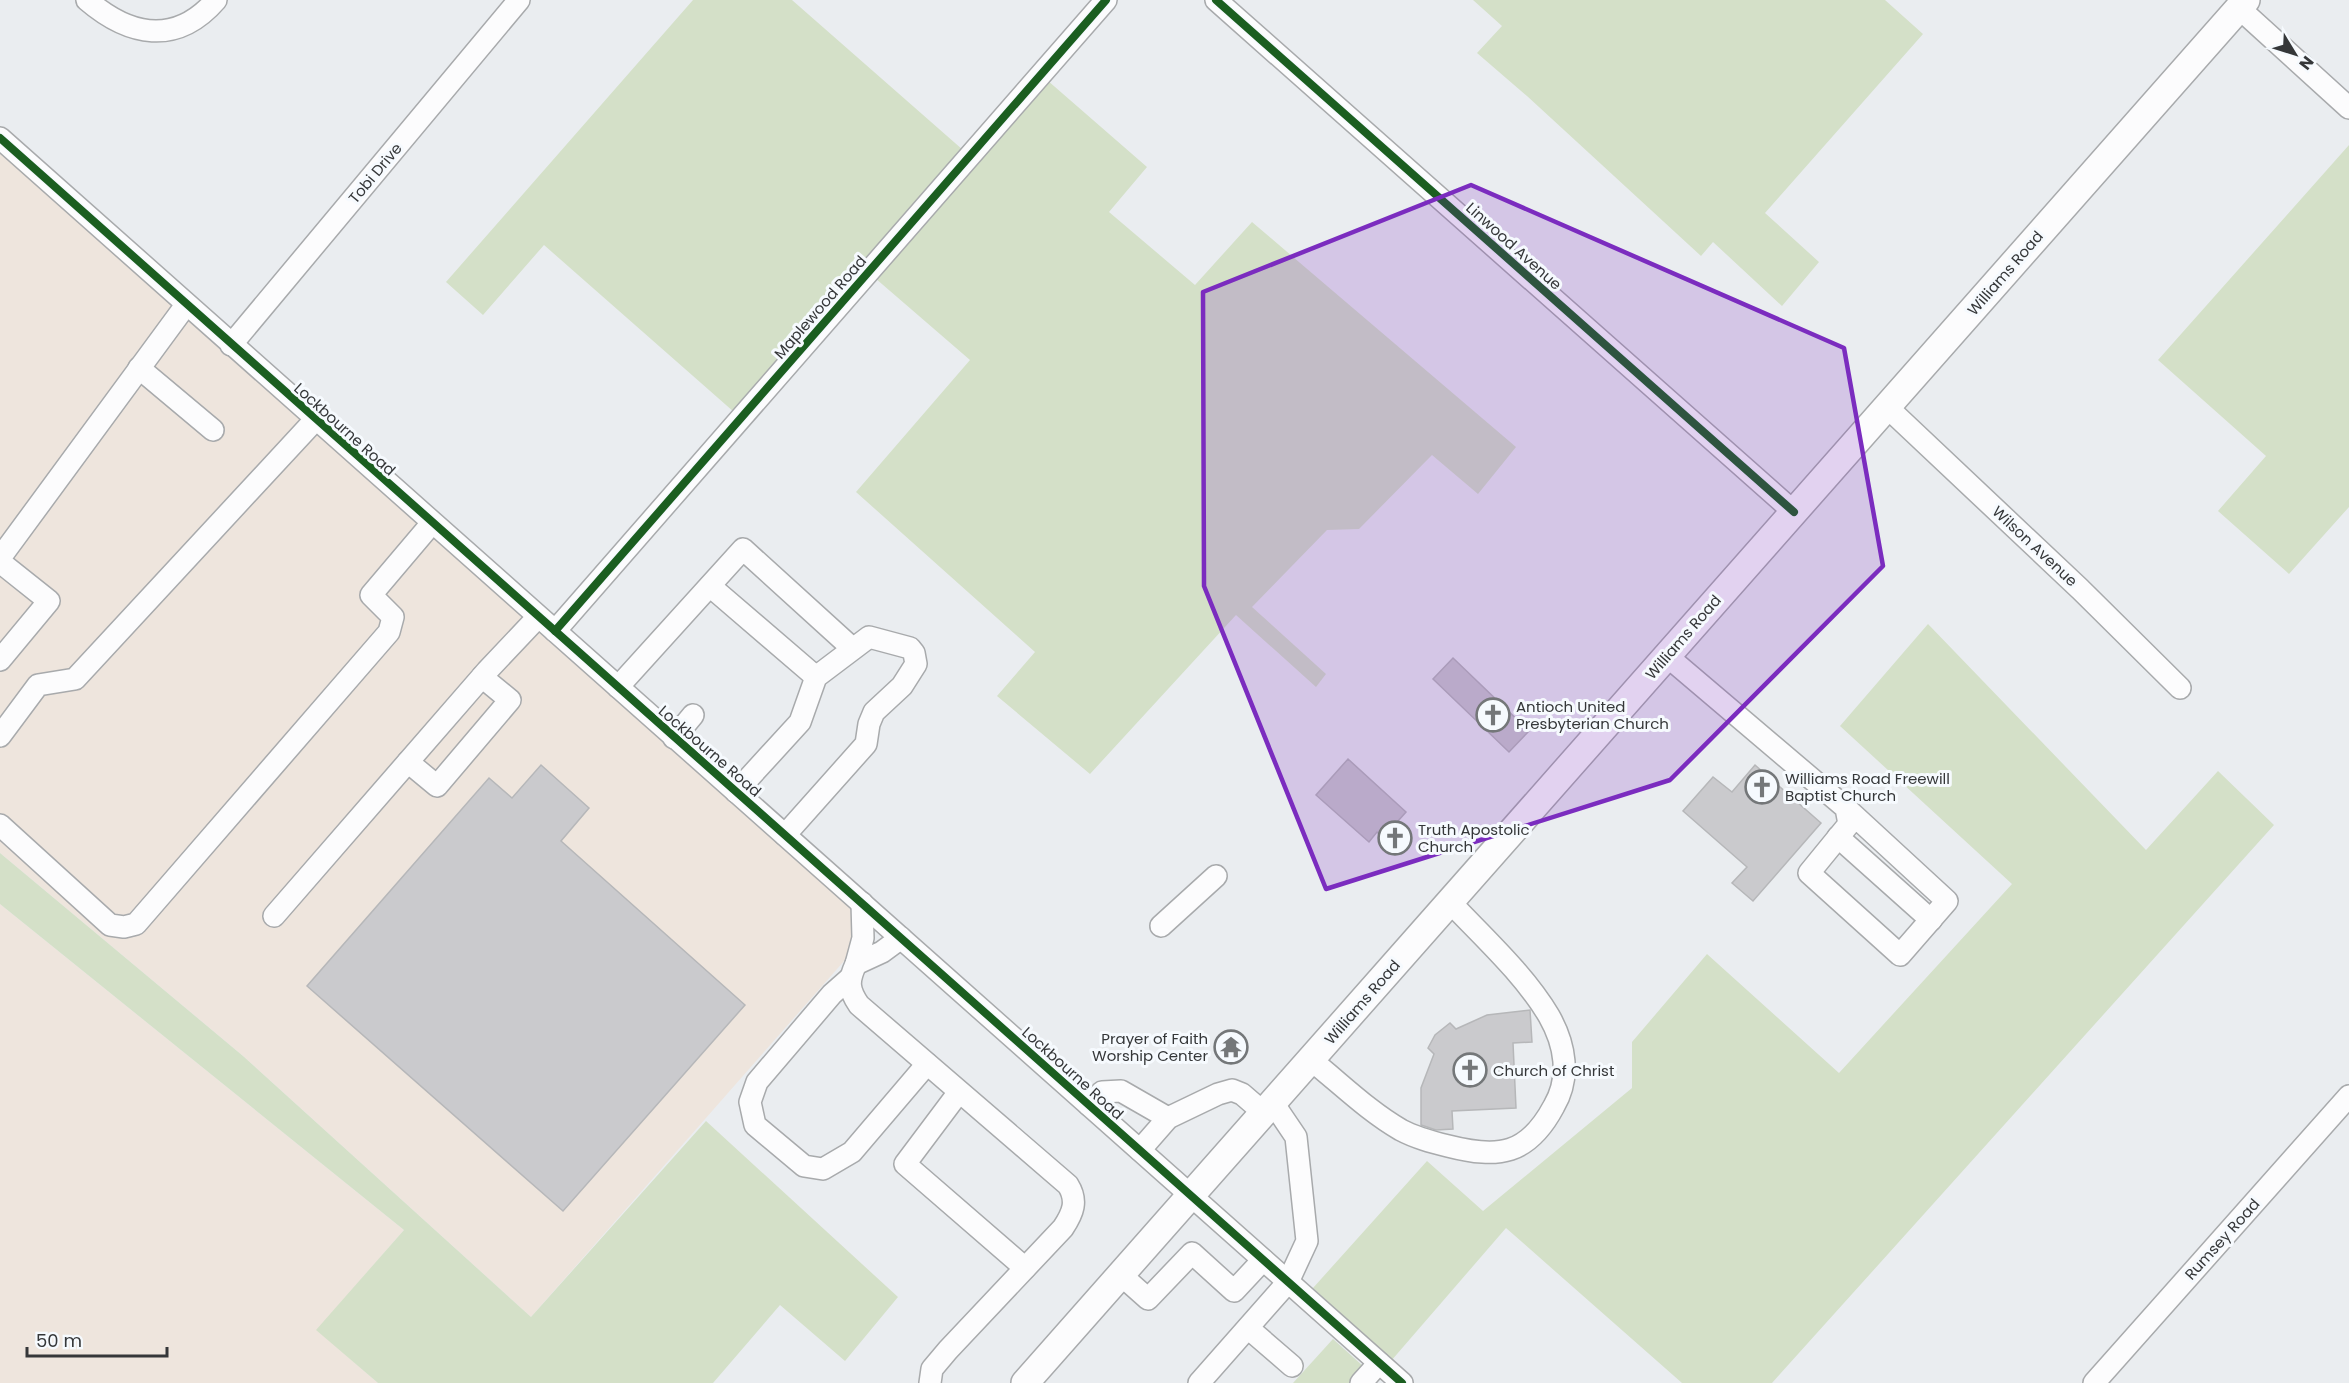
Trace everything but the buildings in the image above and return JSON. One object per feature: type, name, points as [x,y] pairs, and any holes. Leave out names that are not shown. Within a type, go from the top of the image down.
[{"type":"main road","name":"Williams Road","points":[[1025,1383],[2243,4]]},
{"type":"street","points":[[87,0],[105,16],[129,27],[145,31],[176,29],[200,17],[216,0]]},
{"type":"street","name":"Tobi Drive","points":[[231,345],[519,0]]},
{"type":"street","name":"Maplewood Road","points":[[555,631],[1106,0]]},
{"type":"street","name":"Linwood Avenue","points":[[1216,0],[1794,512]]},
{"type":"street","points":[[2243,4],[2349,107]]},
{"type":"street","name":"Lockbourne Road","points":[[0,138],[1402,1383]]},
{"type":"street","points":[[0,660],[49,601],[0,560],[186,304]]},
{"type":"street","points":[[139,368],[213,430]]},
{"type":"street","name":"Wilson Avenue","points":[[1887,407],[2080,589],[2180,688]]},
{"type":"street","points":[[0,736],[38,685],[75,679],[315,420]]},
{"type":"street","points":[[0,825],[110,925],[124,927],[136,924],[389,632],[393,616],[371,595],[432,523]]},
{"type":"street","points":[[618,687],[743,549],[852,648]]},
{"type":"street","points":[[710,586],[816,677]]},
{"type":"street","points":[[274,916],[482,677],[538,617]]},
{"type":"street","points":[[736,792],[800,722],[816,677],[868,637],[910,648],[914,652],[916,664],[902,686],[874,712],[869,724],[866,744],[785,835]]},
{"type":"street","points":[[1667,656],[1846,808],[1947,901],[1900,955],[1809,873],[1849,824],[1846,808]]},
{"type":"street","points":[[408,762],[437,786],[510,700],[482,677]]},
{"type":"street","points":[[674,738],[693,715]]},
{"type":"street","points":[[1838,837],[1931,920]]},
{"type":"street","points":[[1161,926],[1215,876]]},
{"type":"street","points":[[1311,1060],[1382,1117],[1419,1138],[1469,1151],[1491,1154],[1508,1152],[1526,1144],[1540,1128],[1559,1098],[1564,1080],[1565,1060],[1561,1044],[1549,1016],[1519,977],[1450,902]]},
{"type":"street","points":[[862,903],[863,938],[852,972],[849,991],[859,1005],[1068,1185],[1074,1194],[1070,1217],[932,1369],[930,1383]]},
{"type":"street","points":[[901,938],[852,972],[757,1082],[750,1102],[755,1125],[804,1166],[823,1169],[852,1152],[927,1064]]},
{"type":"street","points":[[1140,1150],[1168,1118],[1232,1090],[1268,1108],[1296,1137],[1307,1241],[1288,1282],[1199,1383]]},
{"type":"street","points":[[1089,1105],[1102,1092],[1121,1091],[1168,1118]]},
{"type":"street","points":[[959,1092],[905,1164],[1025,1268]]},
{"type":"street","name":"Rumsey Road","points":[[2094,1383],[2349,1096]]},
{"type":"street","points":[[1121,1275],[1148,1299],[1192,1253],[1234,1291],[1263,1260]]},
{"type":"street","points":[[1248,1328],[1292,1366]]},
{"type":"street","points":[[1361,1383],[1379,1363]]},
{"type":"highlighted area","points":[[1471,185],[1844,348],[1883,566],[1670,780],[1326,889],[1204,586],[1203,292]]},
{"type":"shaded area","points":[[0,136],[881,919],[531,1317],[243,1056],[0,853]]},
{"type":"shaded area","points":[[0,904],[404,1230],[317,1330],[378,1383],[0,1383]]},
{"type":"green space","points":[[693,0],[792,0],[963,150],[734,412],[544,245],[483,315],[446,282]]},
{"type":"green space","points":[[1473,0],[1885,0],[1923,34],[1765,213],[1819,262],[1782,306],[1713,242],[1701,256],[1477,53],[1502,26]]},
{"type":"green space","points":[[1047,80],[1147,167],[1109,212],[1195,285],[1252,222],[1516,447],[1478,494],[1432,455],[1359,529],[1327,530],[1252,607],[1326,674],[1316,687],[1236,615],[1090,774],[997,696],[1035,652],[856,492],[970,360],[875,278]]},
{"type":"green space","points":[[2349,145],[2349,507],[2289,574],[2218,511],[2266,456],[2158,360]]},
{"type":"green space","points":[[1928,624],[2146,850],[2218,771],[2274,825],[1772,1383],[1682,1383],[1506,1228],[1391,1361],[1313,1288],[1427,1161],[1483,1211],[1632,1088],[1632,1042],[1707,954],[1839,1073],[2012,884],[1840,726]]},
{"type":"green space","points":[[0,853],[243,1056],[531,1317],[706,1121],[898,1297],[845,1361],[780,1305],[713,1383],[378,1383],[316,1330],[404,1230],[0,904]]},
{"type":"green space","points":[[1333,1339],[1364,1367],[1349,1383],[1293,1383]]},
{"type":"cycle path","points":[[555,631],[1106,0]]},
{"type":"cycle path","points":[[1216,0],[1794,512]]},
{"type":"cycle path","points":[[0,138],[1402,1383]]},
{"type":"place","name":"Antioch United Presbyterian Church","points":[[1493,715]]},
{"type":"place","name":"Williams Road Freewill Baptist Church","points":[[1762,787]]},
{"type":"place","name":"Truth Apostolic Church","points":[[1395,838]]},
{"type":"place","name":"Prayer of Faith Worship Center","points":[[1231,1047]]},
{"type":"place","name":"Church of Christ","points":[[1470,1070]]}]
